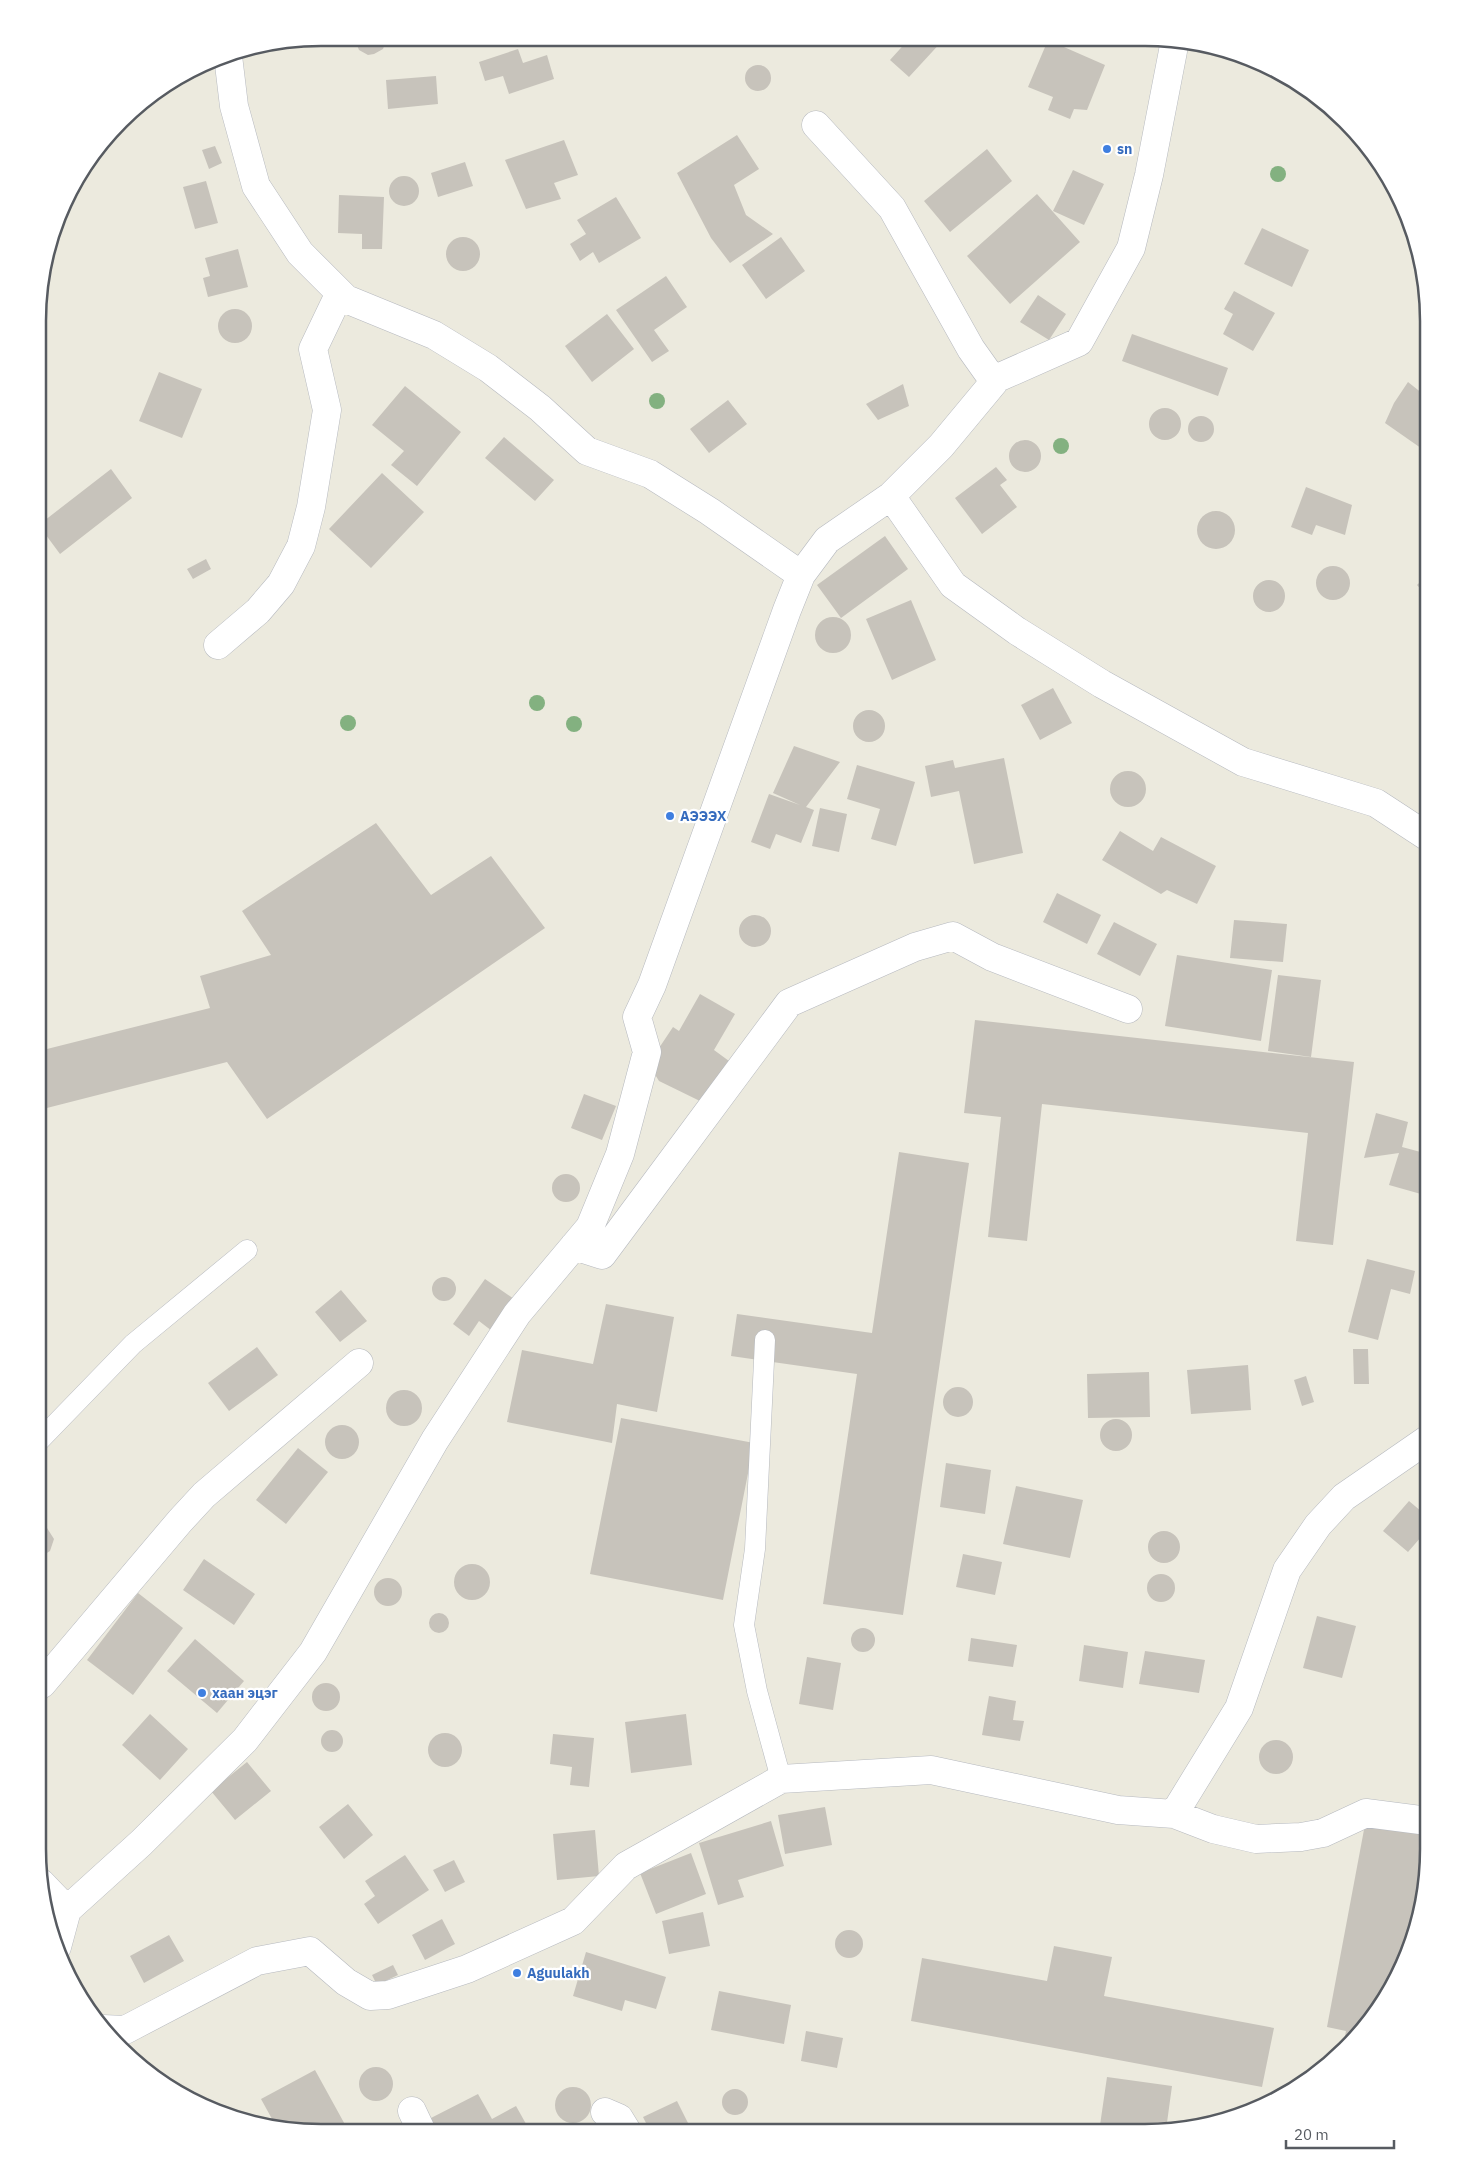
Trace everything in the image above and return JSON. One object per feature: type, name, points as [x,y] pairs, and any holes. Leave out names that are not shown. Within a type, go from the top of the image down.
[{"type":"street","points":[[60,1935],[67,1910],[141,1843],[245,1740],[307,1659],[435,1440],[517,1314],[590,1227],[620,1154],[647,1052],[637,1017],[655,976],[780,628],[801,575],[827,540],[890,496],[941,446],[994,380],[1079,342],[1131,248],[1149,175],[1174,48]]},
{"type":"street","points":[[229,62],[234,106],[256,186],[300,253],[346,299],[434,335],[488,368],[540,408],[587,451],[622,466],[650,474],[709,511],[801,575]]},
{"type":"street","points":[[816,125],[892,208],[971,349],[994,380]]},
{"type":"street","points":[[218,645],[258,611],[281,584],[301,546],[312,507],[327,410],[313,348],[335,303],[346,299]]},
{"type":"street","points":[[890,496],[953,585],[1017,631],[1102,684],[1243,762],[1376,803],[1420,832]]},
{"type":"street","points":[[574,1246],[602,1255],[789,1003],[915,947],[953,936],[992,958],[1128,1009]]},
{"type":"street","points":[[46,1679],[204,1495],[359,1362]]},
{"type":"street","points":[[1174,1814],[1239,1708],[1287,1570],[1318,1525],[1344,1497],[1420,1445]]},
{"type":"street","points":[[114,2029],[125,2030],[257,1961],[310,1951],[346,1982],[370,1996],[388,1995],[467,1969],[573,1921],[626,1866],[781,1779],[931,1770],[1118,1810],[1174,1814],[1213,1829],[1256,1838],[1301,1837],[1323,1833],[1366,1813],[1420,1820]]},
{"type":"street","points":[[50,1893],[67,1910]]},
{"type":"street","points":[[605,2112],[619,2118],[623,2124]]},
{"type":"lane","points":[[46,1434],[133,1344],[247,1250]]},
{"type":"lane","points":[[765,1340],[754,1549],[744,1624],[757,1691],[781,1779]]},
{"type":"building","points":[[357,46],[384,46],[383,49],[368,55],[359,50]]},
{"type":"building","points":[[903,46],[938,46],[909,77],[890,60]]},
{"type":"building","points":[[1045,46],[1062,46],[1105,65],[1087,110],[1074,109],[1070,119],[1048,110],[1053,97],[1028,87]]},
{"type":"building","points":[[518,49],[523,63],[547,55],[554,79],[509,94],[503,76],[485,81],[479,62]]},
{"type":"building","points":[[758,65],[768,68],[771,78],[768,88],[758,91],[748,88],[745,78],[748,68]]},
{"type":"building","points":[[436,76],[438,104],[388,109],[386,80]]},
{"type":"building","points":[[737,135],[759,169],[734,185],[746,215],[773,234],[730,263],[711,238],[677,173]]},
{"type":"building","points":[[564,140],[578,175],[554,183],[561,199],[526,209],[505,160]]},
{"type":"building","points":[[215,146],[222,163],[209,169],[202,150]]},
{"type":"building","points":[[987,149],[1012,181],[950,232],[924,201]]},
{"type":"building","points":[[465,162],[473,186],[438,197],[431,173]]},
{"type":"building","points":[[1073,170],[1104,184],[1084,225],[1053,211]]},
{"type":"building","points":[[404,176],[415,180],[419,191],[415,202],[404,206],[393,202],[389,191],[393,180]]},
{"type":"building","points":[[206,181],[218,223],[195,229],[183,187]]},
{"type":"building","points":[[1037,194],[1080,242],[1010,304],[967,256]]},
{"type":"building","points":[[339,195],[384,197],[382,249],[362,249],[362,234],[338,233]]},
{"type":"building","points":[[616,197],[641,238],[599,263],[593,252],[580,261],[570,244],[586,234],[577,220]]},
{"type":"building","points":[[1262,228],[1309,250],[1292,287],[1244,264]]},
{"type":"building","points":[[463,237],[475,242],[480,254],[475,266],[463,271],[451,266],[446,254],[451,242]]},
{"type":"building","points":[[781,237],[805,271],[766,299],[742,265]]},
{"type":"building","points":[[238,249],[248,287],[208,297],[203,278],[210,276],[205,258]]},
{"type":"building","points":[[666,276],[687,307],[654,330],[669,351],[652,362],[616,310]]},
{"type":"building","points":[[1234,291],[1275,313],[1253,351],[1223,334],[1233,314],[1224,309]]},
{"type":"building","points":[[1038,295],[1066,314],[1049,340],[1020,322]]},
{"type":"building","points":[[235,309],[247,314],[252,326],[247,338],[235,343],[223,338],[218,326],[223,314]]},
{"type":"building","points":[[607,314],[634,349],[592,382],[565,346]]},
{"type":"building","points":[[1132,334],[1228,368],[1218,396],[1122,361]]},
{"type":"building","points":[[159,372],[202,389],[182,438],[139,421]]},
{"type":"building","points":[[1408,382],[1420,392],[1420,447],[1385,423],[1394,403]]},
{"type":"building","points":[[903,384],[909,406],[878,420],[866,404]]},
{"type":"building","points":[[405,386],[461,432],[417,486],[391,465],[404,451],[372,425]]},
{"type":"building","points":[[728,400],[747,424],[709,453],[690,429]]},
{"type":"building","points":[[1165,408],[1171,409],[1176,413],[1180,418],[1180,430],[1176,435],[1171,439],[1165,440],[1159,439],[1154,435],[1150,430],[1149,424],[1150,418],[1154,413],[1159,409]]},
{"type":"building","points":[[1201,416],[1210,420],[1214,429],[1210,438],[1201,442],[1192,438],[1188,429],[1192,420]]},
{"type":"building","points":[[504,437],[554,480],[535,501],[485,458]]},
{"type":"building","points":[[1025,440],[1037,444],[1041,456],[1037,468],[1025,472],[1013,468],[1009,456],[1013,444]]},
{"type":"building","points":[[996,467],[1007,480],[1000,485],[1017,507],[982,534],[955,498]]},
{"type":"building","points":[[111,469],[132,498],[60,554],[46,535],[46,519]]},
{"type":"building","points":[[382,473],[424,512],[371,568],[329,529]]},
{"type":"building","points":[[1306,487],[1352,505],[1345,535],[1316,525],[1312,535],[1291,527]]},
{"type":"building","points":[[1216,511],[1230,516],[1235,530],[1230,544],[1216,549],[1202,544],[1197,530],[1202,516]]},
{"type":"building","points":[[885,536],[908,569],[841,618],[817,585]]},
{"type":"building","points":[[206,559],[211,569],[193,579],[187,569]]},
{"type":"building","points":[[1333,566],[1345,571],[1350,583],[1345,595],[1333,600],[1321,595],[1316,583],[1321,571]]},
{"type":"building","points":[[1269,580],[1275,581],[1280,585],[1284,590],[1284,602],[1280,607],[1275,611],[1269,612],[1263,611],[1258,607],[1254,602],[1253,596],[1254,590],[1258,585],[1263,581]]},
{"type":"building","points":[[911,600],[936,660],[892,680],[866,619]]},
{"type":"building","points":[[833,617],[845,623],[851,635],[845,647],[833,653],[821,647],[815,635],[821,623]]},
{"type":"building","points":[[1053,688],[1072,723],[1040,740],[1021,705]]},
{"type":"building","points":[[869,710],[875,711],[880,715],[884,720],[884,732],[880,737],[875,741],[869,742],[863,741],[858,737],[854,732],[853,726],[854,720],[858,715],[863,711]]},
{"type":"building","points":[[794,746],[840,762],[806,807],[814,810],[801,843],[776,834],[770,849],[751,842],[769,794],[800,805],[773,793]]},
{"type":"building","points":[[1004,758],[1023,853],[974,864],[959,791],[931,797],[925,766],[953,760],[955,768]]},
{"type":"building","points":[[857,765],[915,782],[896,846],[871,839],[880,809],[847,799]]},
{"type":"building","points":[[1128,771],[1135,772],[1141,776],[1145,782],[1145,796],[1141,802],[1135,806],[1128,807],[1121,806],[1115,802],[1111,796],[1110,789],[1111,782],[1115,776],[1121,772]]},
{"type":"building","points":[[820,808],[847,814],[839,852],[812,846]]},
{"type":"building","points":[[376,823],[431,895],[491,856],[545,928],[267,1119],[227,1062],[46,1108],[46,1049],[210,1008],[200,976],[271,955],[242,911]]},
{"type":"building","points":[[1120,831],[1153,851],[1161,837],[1216,866],[1197,904],[1167,890],[1161,894],[1102,860]]},
{"type":"building","points":[[1057,893],[1101,915],[1087,944],[1043,922]]},
{"type":"building","points":[[755,915],[761,916],[766,920],[770,925],[770,937],[766,942],[761,946],[755,947],[749,946],[744,942],[740,937],[739,931],[740,925],[744,920],[749,916]]},
{"type":"building","points":[[1234,920],[1287,924],[1283,962],[1230,958]]},
{"type":"building","points":[[1114,922],[1157,944],[1140,976],[1097,954]]},
{"type":"building","points":[[1177,955],[1272,970],[1261,1041],[1165,1026]]},
{"type":"building","points":[[1278,975],[1321,980],[1311,1057],[1268,1051]]},
{"type":"building","points":[[700,994],[735,1014],[714,1050],[729,1061],[702,1102],[659,1081],[651,1068],[655,1054],[673,1027],[679,1031]]},
{"type":"building","points":[[975,1020],[1354,1062],[1333,1245],[1296,1241],[1308,1133],[1042,1104],[1027,1241],[988,1237],[1001,1117],[964,1113]]},
{"type":"building","points":[[584,1094],[616,1106],[602,1140],[571,1128]]},
{"type":"building","points":[[1376,1113],[1408,1122],[1402,1147],[1420,1152],[1420,1194],[1389,1185],[1399,1153],[1364,1158]]},
{"type":"building","points":[[899,1152],[969,1163],[903,1615],[823,1604],[857,1374],[731,1356],[737,1314],[872,1333]]},
{"type":"building","points":[[566,1174],[576,1178],[580,1188],[576,1198],[566,1202],[556,1198],[552,1188],[556,1178]]},
{"type":"building","points":[[1367,1259],[1415,1271],[1410,1294],[1391,1289],[1378,1340],[1348,1332]]},
{"type":"building","points":[[444,1277],[453,1280],[456,1289],[453,1298],[444,1301],[435,1298],[432,1289],[435,1280]]},
{"type":"building","points":[[485,1279],[514,1299],[492,1331],[479,1321],[469,1336],[453,1324]]},
{"type":"building","points":[[341,1290],[367,1321],[340,1342],[315,1312]]},
{"type":"building","points":[[606,1304],[674,1317],[657,1412],[617,1404],[612,1443],[507,1422],[522,1350],[593,1364]]},
{"type":"building","points":[[257,1347],[278,1375],[229,1411],[208,1383]]},
{"type":"building","points":[[1353,1349],[1368,1349],[1369,1384],[1354,1384]]},
{"type":"building","points":[[1248,1365],[1251,1410],[1191,1414],[1187,1370]]},
{"type":"building","points":[[1149,1372],[1150,1417],[1088,1418],[1087,1374]]},
{"type":"building","points":[[1306,1376],[1314,1402],[1302,1406],[1294,1380]]},
{"type":"building","points":[[958,1387],[964,1388],[972,1396],[972,1408],[964,1416],[958,1417],[952,1416],[944,1408],[943,1402],[944,1396],[952,1388]]},
{"type":"building","points":[[404,1390],[411,1391],[417,1395],[421,1401],[421,1415],[417,1421],[411,1425],[404,1426],[397,1425],[391,1421],[387,1415],[386,1408],[387,1401],[391,1395],[397,1391]]},
{"type":"building","points":[[621,1418],[754,1443],[723,1600],[590,1574]]},
{"type":"building","points":[[1116,1419],[1128,1423],[1132,1435],[1128,1447],[1116,1451],[1104,1447],[1100,1435],[1104,1423]]},
{"type":"building","points":[[342,1425],[354,1430],[359,1442],[354,1454],[342,1459],[330,1454],[325,1442],[330,1430]]},
{"type":"building","points":[[298,1448],[328,1472],[286,1524],[256,1500]]},
{"type":"building","points":[[946,1463],[991,1470],[985,1514],[940,1507]]},
{"type":"building","points":[[1016,1486],[1083,1500],[1070,1558],[1003,1544]]},
{"type":"building","points":[[1409,1501],[1420,1510],[1420,1538],[1408,1552],[1383,1531]]},
{"type":"building","points":[[46,1528],[54,1539],[50,1551],[46,1554]]},
{"type":"building","points":[[1164,1531],[1170,1532],[1175,1536],[1179,1541],[1179,1553],[1175,1558],[1170,1562],[1164,1563],[1158,1562],[1153,1558],[1149,1553],[1148,1547],[1149,1541],[1153,1536],[1158,1532]]},
{"type":"building","points":[[963,1554],[1002,1562],[995,1595],[956,1587]]},
{"type":"building","points":[[204,1559],[255,1594],[234,1625],[183,1590]]},
{"type":"building","points":[[472,1564],[479,1565],[485,1569],[489,1575],[489,1589],[485,1595],[479,1599],[472,1600],[465,1599],[459,1595],[455,1589],[454,1582],[455,1575],[459,1569],[465,1565]]},
{"type":"building","points":[[1161,1574],[1171,1578],[1175,1588],[1171,1598],[1161,1602],[1151,1598],[1147,1588],[1151,1578]]},
{"type":"building","points":[[388,1578],[398,1582],[402,1592],[398,1602],[388,1606],[378,1602],[374,1592],[378,1582]]},
{"type":"building","points":[[138,1593],[183,1628],[133,1695],[87,1660]]},
{"type":"building","points":[[439,1613],[446,1616],[449,1623],[446,1630],[439,1633],[432,1630],[429,1623],[432,1616]]},
{"type":"building","points":[[1317,1616],[1356,1626],[1342,1678],[1303,1668]]},
{"type":"building","points":[[863,1628],[872,1631],[875,1640],[872,1649],[863,1652],[854,1649],[851,1640],[854,1631]]},
{"type":"building","points":[[971,1638],[1017,1645],[1013,1667],[968,1661]]},
{"type":"building","points":[[195,1639],[244,1681],[217,1713],[167,1671]]},
{"type":"building","points":[[1084,1645],[1128,1652],[1123,1688],[1079,1681]]},
{"type":"building","points":[[1145,1651],[1205,1660],[1199,1693],[1139,1684]]},
{"type":"building","points":[[807,1657],[841,1663],[833,1710],[799,1704]]},
{"type":"building","points":[[326,1683],[336,1687],[340,1697],[336,1707],[326,1711],[316,1707],[312,1697],[316,1687]]},
{"type":"building","points":[[989,1696],[1016,1701],[1013,1720],[1024,1721],[1020,1741],[982,1735]]},
{"type":"building","points":[[150,1714],[188,1749],[160,1780],[122,1745]]},
{"type":"building","points":[[686,1714],[692,1765],[631,1773],[625,1722]]},
{"type":"building","points":[[332,1730],[340,1733],[343,1741],[340,1749],[332,1752],[324,1749],[321,1741],[324,1733]]},
{"type":"building","points":[[445,1733],[452,1734],[457,1738],[461,1743],[461,1757],[457,1762],[452,1766],[445,1767],[438,1766],[433,1762],[429,1757],[428,1750],[429,1743],[433,1738],[438,1734]]},
{"type":"building","points":[[553,1734],[594,1738],[589,1787],[570,1785],[572,1767],[550,1764]]},
{"type":"building","points":[[1276,1740],[1283,1741],[1288,1745],[1292,1750],[1292,1764],[1288,1769],[1283,1773],[1276,1774],[1269,1773],[1264,1769],[1260,1764],[1259,1757],[1260,1750],[1264,1745],[1269,1741]]},
{"type":"building","points":[[247,1762],[271,1791],[235,1820],[211,1791]]},
{"type":"building","points":[[348,1804],[373,1835],[344,1859],[319,1827]]},
{"type":"building","points":[[825,1807],[832,1845],[785,1854],[778,1815]]},
{"type":"building","points":[[1366,1819],[1420,1829],[1419,1867],[1414,1903],[1399,1954],[1383,1986],[1352,2030],[1345,2037],[1346,2031],[1327,2027]]},
{"type":"building","points":[[771,1821],[784,1866],[738,1880],[744,1897],[718,1905],[699,1843]]},
{"type":"building","points":[[595,1830],[599,1876],[557,1880],[553,1834]]},
{"type":"building","points":[[691,1853],[706,1894],[656,1914],[640,1873]]},
{"type":"building","points":[[405,1855],[429,1890],[378,1924],[364,1904],[375,1896],[365,1881]]},
{"type":"building","points":[[454,1860],[465,1882],[445,1892],[433,1870]]},
{"type":"building","points":[[703,1912],[710,1946],[669,1954],[662,1921]]},
{"type":"building","points":[[442,1919],[455,1944],[425,1960],[412,1935]]},
{"type":"building","points":[[849,1930],[859,1934],[863,1944],[859,1954],[849,1958],[839,1954],[835,1944],[839,1934]]},
{"type":"building","points":[[169,1935],[184,1961],[144,1983],[130,1956]]},
{"type":"building","points":[[1054,1946],[1112,1957],[1104,1996],[1274,2028],[1262,2087],[911,2021],[922,1958],[1047,1981]]},
{"type":"building","points":[[586,1952],[666,1977],[656,2009],[625,2000],[622,2011],[573,1996]]},
{"type":"building","points":[[393,1965],[398,1975],[377,1985],[372,1975]]},
{"type":"building","points":[[719,1991],[791,2005],[784,2044],[711,2030]]},
{"type":"building","points":[[806,2031],[843,2038],[837,2068],[801,2061]]},
{"type":"building","points":[[376,2067],[388,2072],[393,2084],[388,2096],[376,2101],[364,2096],[359,2084],[364,2072]]},
{"type":"building","points":[[315,2070],[345,2124],[303,2123],[272,2119],[261,2099]]},
{"type":"building","points":[[1107,2077],[1172,2086],[1167,2123],[1100,2124]]},
{"type":"building","points":[[573,2087],[580,2088],[586,2092],[590,2098],[590,2112],[586,2118],[580,2122],[573,2123],[566,2122],[560,2118],[556,2112],[555,2105],[556,2098],[560,2092],[566,2088]]},
{"type":"building","points":[[735,2089],[744,2093],[748,2102],[744,2111],[735,2115],[726,2111],[722,2102],[726,2093]]},
{"type":"building","points":[[478,2094],[492,2119],[516,2106],[526,2124],[431,2124],[429,2119]]},
{"type":"building","points":[[677,2101],[688,2124],[646,2124],[643,2117]]},
{"type":"place","name":"sn","points":[[1107,149]]},
{"type":"place","name":"АЭЭЭХ","points":[[670,816]]},
{"type":"place","name":"хаан эцэг","points":[[202,1693]]},
{"type":"place","name":"Aguulakh","points":[[517,1973]]}]
